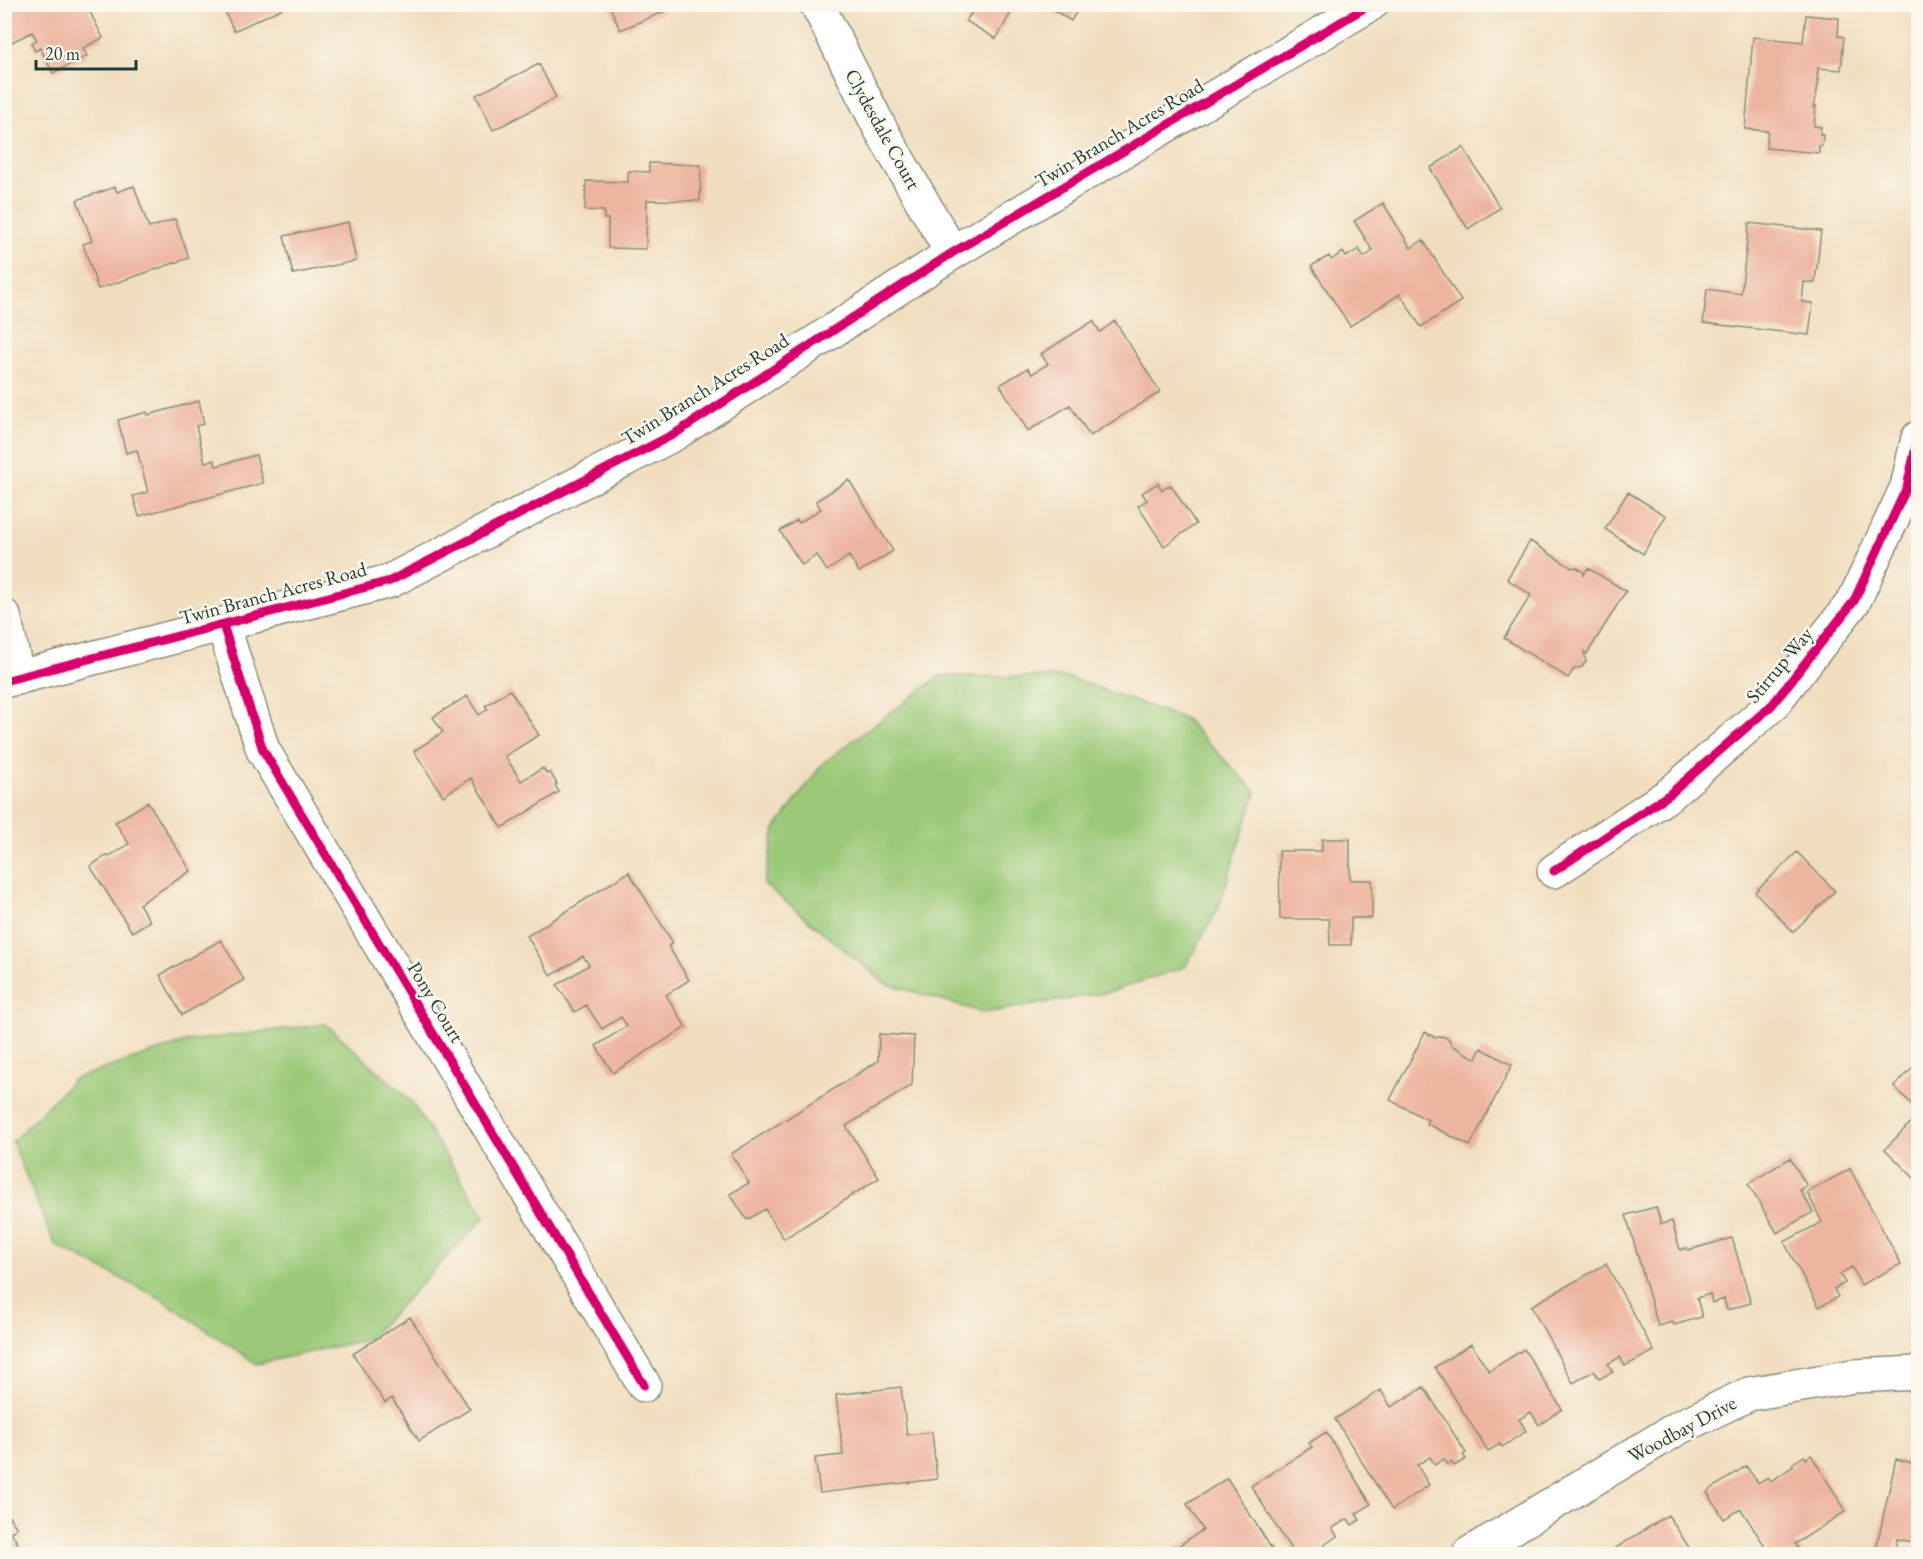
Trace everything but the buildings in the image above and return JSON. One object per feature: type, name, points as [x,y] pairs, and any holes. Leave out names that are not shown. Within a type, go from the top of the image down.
[{"type":"street","name":"Clydesdale Court","points":[[817,4],[881,130],[952,253]]},
{"type":"street","name":"Twin Branch Acres Road","points":[[11,679],[390,581],[676,432],[952,253],[1371,4]]},
{"type":"street","name":"Stirrup Way","points":[[1554,871],[1670,794],[1772,705],[1854,600],[1907,487],[1918,438]]},
{"type":"street","points":[[4,616],[11,679]]},
{"type":"street","name":"Pony Court","points":[[223,625],[263,750],[644,1385]]},
{"type":"street","name":"Woodbay Drive","points":[[1480,1552],[1678,1428],[1749,1394],[1854,1376],[1918,1373]]},
{"type":"green space","points":[[940,676],[1067,677],[1185,719],[1256,792],[1217,911],[1185,967],[1109,992],[985,1013],[885,983],[764,884],[775,829],[823,763]]},
{"type":"green space","points":[[326,1024],[410,1100],[485,1217],[368,1339],[257,1364],[158,1297],[55,1245],[12,1142],[74,1079],[188,1041]]},
{"type":"cycle path","points":[[4,681],[390,581],[676,433],[952,253],[1371,4]]},
{"type":"cycle path","points":[[1554,871],[1670,794],[1772,705],[1854,601],[1907,487],[1918,438]]},
{"type":"cycle path","points":[[223,625],[263,750],[644,1385]]}]
